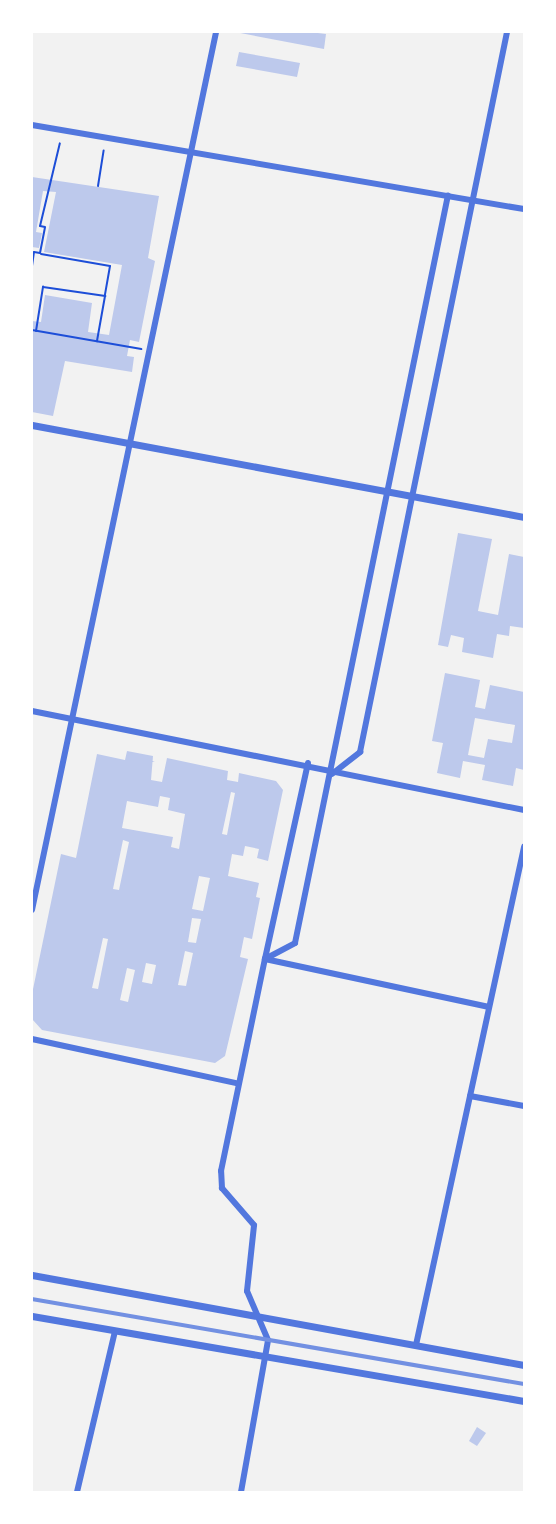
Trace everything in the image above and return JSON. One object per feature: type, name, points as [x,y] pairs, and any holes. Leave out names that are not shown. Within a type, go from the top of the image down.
[{"type":"street","points":[[32,910],[216,32]]},
{"type":"street","points":[[332,775],[360,752],[507,32]]},
{"type":"street","points":[[32,125],[524,209]]},
{"type":"street","points":[[265,959],[295,943],[332,775],[448,195]]},
{"type":"street","points":[[32,425],[130,441],[524,517]]},
{"type":"street","points":[[32,711],[308,763],[332,775],[524,810]]},
{"type":"street","points":[[241,1493],[268,1340],[247,1292],[254,1225],[222,1188],[236,1083],[308,763]]},
{"type":"street","points":[[416,1345],[524,848]]},
{"type":"street","points":[[265,959],[488,1007]]},
{"type":"street","points":[[32,1038],[236,1083]]},
{"type":"street","points":[[470,1096],[524,1105]]},
{"type":"street","points":[[32,1275],[259,1319],[524,1365]]},
{"type":"street","points":[[32,1316],[524,1401]]},
{"type":"street","points":[[77,1493],[115,1331]]},
{"type":"path","points":[[40,253],[46,197],[50,198],[60,143]]},
{"type":"path","points":[[98,187],[104,150]]},
{"type":"path","points":[[32,266],[34,252],[110,266],[97,341]]},
{"type":"path","points":[[36,331],[43,286],[105,296]]},
{"type":"path","points":[[32,330],[149,350]]},
{"type":"building","points":[[235,32],[310,32],[326,34],[324,49]]},
{"type":"building","points":[[239,52],[300,63],[297,77],[236,66]]},
{"type":"building","points":[[32,177],[159,196],[148,258],[155,261],[139,342],[130,340],[127,356],[134,357],[132,372],[65,361],[53,416],[32,412],[32,321],[41,322],[45,295],[92,303],[88,332],[109,335],[122,265],[44,252],[56,192],[43,191],[36,232],[42,233],[39,248],[32,247]]},
{"type":"building","points":[[458,533],[492,539],[478,611],[498,615],[509,554],[524,557],[524,628],[510,626],[509,636],[497,634],[493,658],[462,652],[464,638],[451,635],[448,647],[438,645]]},
{"type":"building","points":[[445,673],[480,680],[475,707],[485,709],[490,685],[524,692],[524,770],[516,768],[513,786],[482,780],[485,765],[463,761],[460,778],[437,773],[443,743],[432,741]],"holes":[[[475,718],[515,725],[512,743],[488,739],[484,758],[468,755]]]},
{"type":"building","points":[[127,751],[153,756],[151,780],[162,782],[167,758],[228,771],[227,780],[238,782],[239,773],[276,781],[283,790],[268,861],[257,858],[259,849],[245,846],[243,856],[232,854],[228,876],[259,883],[256,897],[260,898],[252,939],[244,937],[240,957],[248,959],[225,1056],[215,1063],[42,1030],[32,1019],[32,994],[61,854],[76,858],[97,754],[125,760]],"holes":[[[231,792],[235,793],[227,835],[222,834]],[[160,796],[170,798],[168,810],[185,814],[179,849],[171,847],[173,837],[122,828],[127,801],[158,807]],[[123,840],[129,842],[119,890],[113,889]],[[199,876],[210,878],[203,911],[192,909]],[[192,918],[201,919],[196,943],[188,942]],[[103,938],[108,939],[98,989],[92,988]],[[185,951],[193,953],[186,986],[178,985]],[[146,963],[156,965],[152,984],[142,982]],[[127,968],[135,970],[128,1002],[120,1000]]]},
{"type":"building","points":[[477,1427],[486,1433],[477,1446],[469,1441]]},
{"type":"railway","points":[[32,1299],[524,1384]]}]
